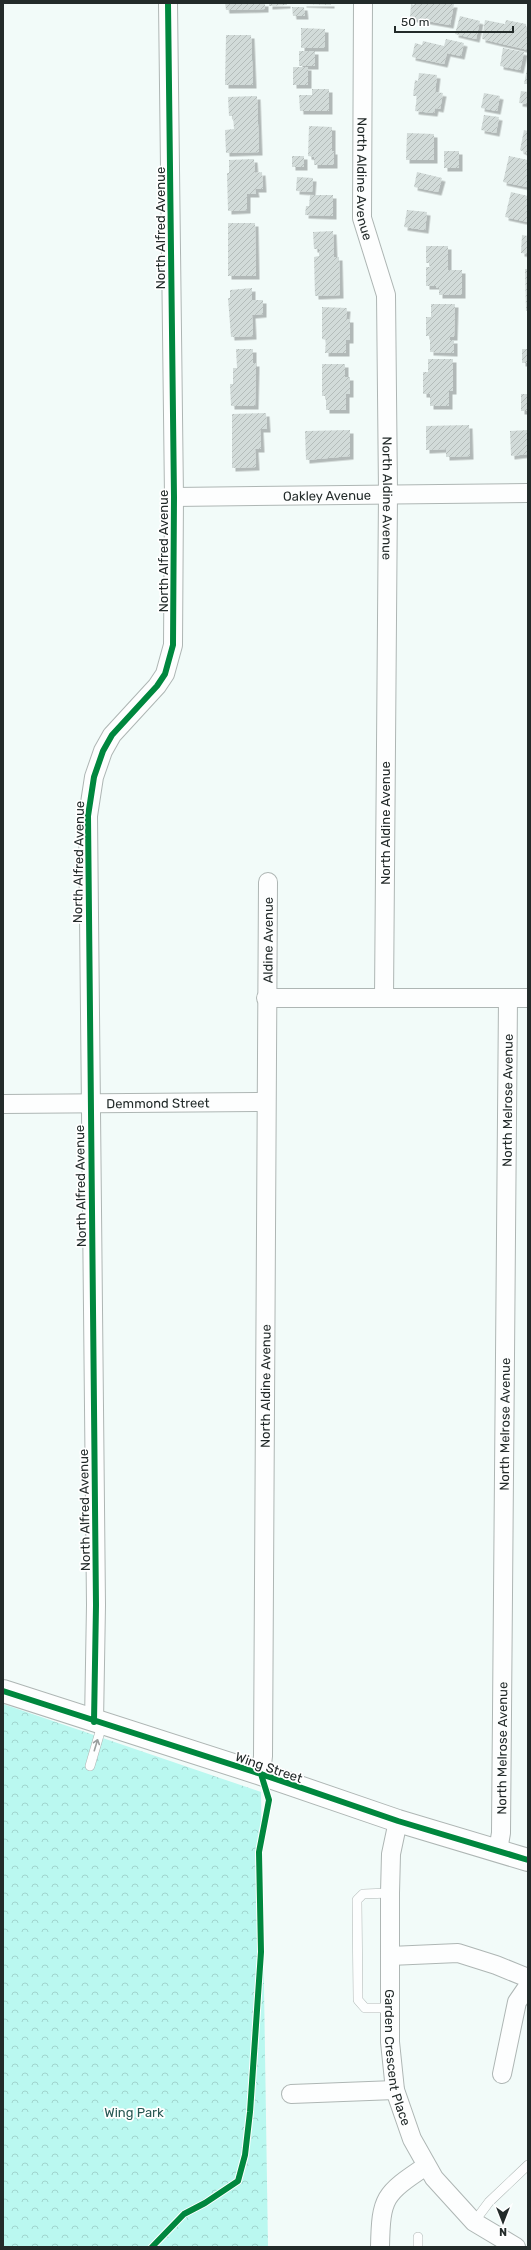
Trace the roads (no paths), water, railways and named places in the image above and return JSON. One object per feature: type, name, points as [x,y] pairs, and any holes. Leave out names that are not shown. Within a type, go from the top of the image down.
[{"type":"street","name":"North Alfred Avenue","points":[[98,1724],[88,969],[89,796],[103,752],[112,735],[157,686],[170,662],[173,645],[174,496],[168,3]]},
{"type":"street","name":"North Aldine Avenue","points":[[363,3],[362,218],[386,295],[388,493],[384,998]]},
{"type":"street","name":"Oakley Avenue","points":[[174,496],[528,493]]},
{"type":"street","name":"Aldine Avenue","points":[[266,998],[268,882]]},
{"type":"street","name":"North Aldine Avenue","points":[[261,1774],[263,1756],[266,998]]},
{"type":"street","points":[[266,998],[528,998]]},
{"type":"street","name":"North Melrose Avenue","points":[[498,1850],[500,1833],[505,1447],[508,998]]},
{"type":"street","name":"Demmond Street","points":[[3,1104],[266,1102]]},
{"type":"street","name":"Wing Street","points":[[3,1691],[98,1724],[261,1774],[398,1821],[528,1860]]},
{"type":"street","name":"Garden Crescent Place","points":[[398,1821],[391,1854],[390,1893],[390,2042],[395,2090],[412,2139],[426,2166],[445,2193],[474,2222],[516,2247]]},
{"type":"street","points":[[390,1956],[458,1953],[496,1965],[528,1978]]},
{"type":"street","points":[[502,2074],[517,2002],[528,1986]]},
{"type":"street","points":[[291,2094],[395,2090]]},
{"type":"street","points":[[380,2247],[381,2215],[387,2198],[409,2177],[426,2166]]},
{"type":"lane","points":[[90,1766],[98,1724]]},
{"type":"lane","points":[[390,1893],[363,1894],[357,1900],[358,2000],[365,2008],[390,2008]]},
{"type":"lane","points":[[474,2222],[489,2202],[528,2165]]},
{"type":"lane","points":[[418,2237],[418,2247]]},
{"type":"park label","name":"Wing Park","points":[[134,2112]]}]
